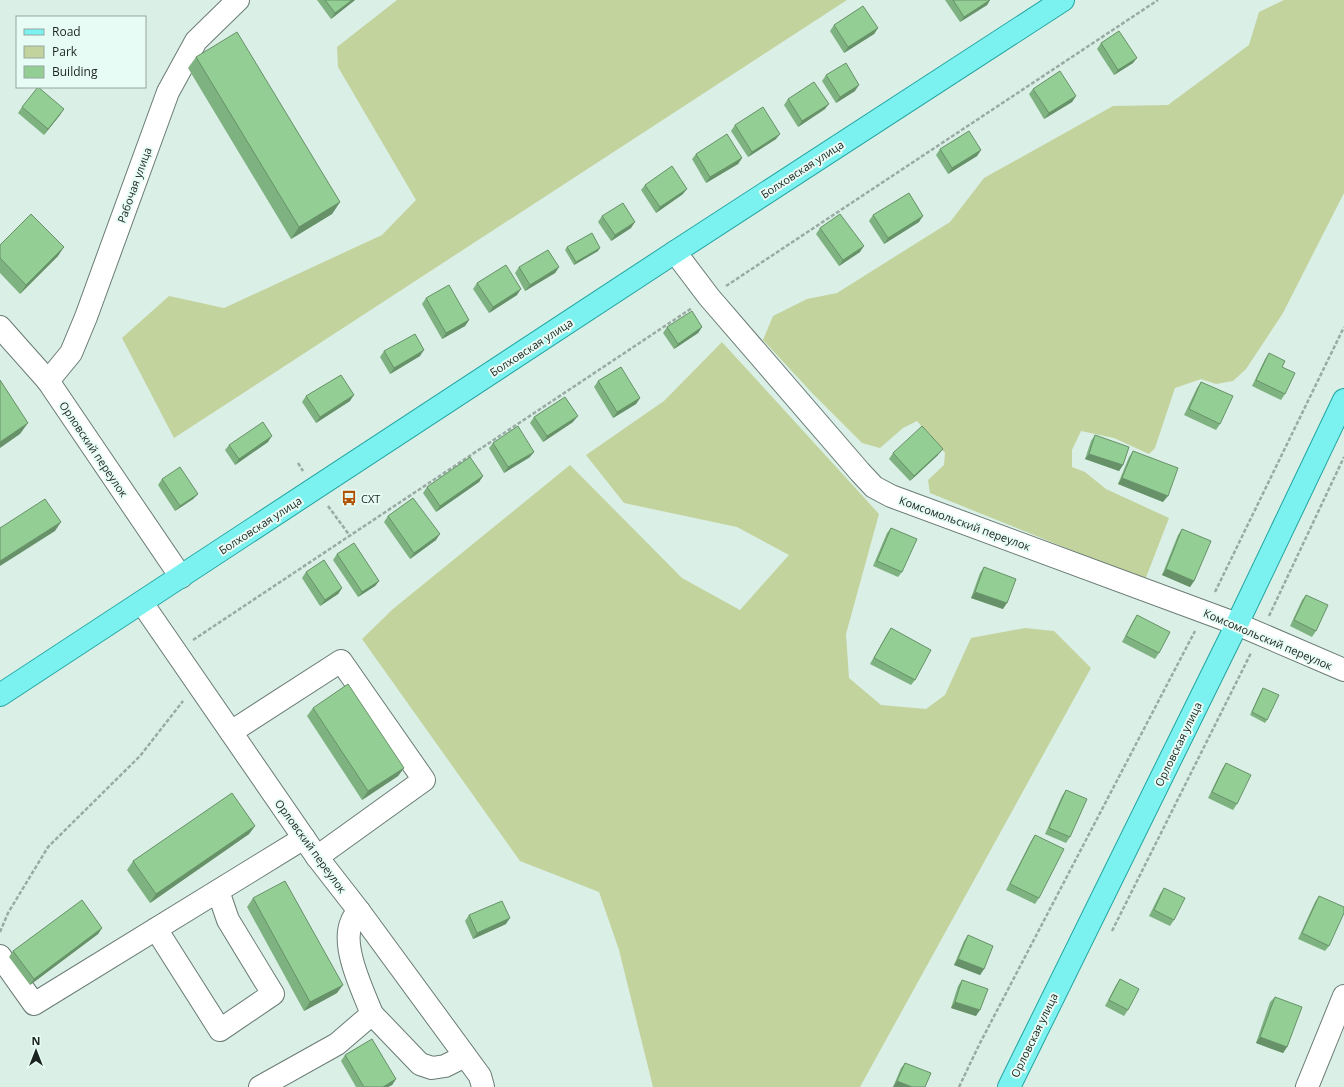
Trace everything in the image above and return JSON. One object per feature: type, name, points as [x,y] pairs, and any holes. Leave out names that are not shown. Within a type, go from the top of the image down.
[{"type":"main road","name":"Болховская улица","points":[[0,695],[182,577],[675,252],[1063,0]]},
{"type":"main road","name":"Орловская улица","points":[[1009,1087],[1237,624],[1344,400]]},
{"type":"street","name":"Рабочая улица","points":[[48,381],[70,353],[86,317],[168,92],[196,41],[238,0]]},
{"type":"street","name":"Комсомольский переулок","points":[[675,252],[709,297],[874,487],[891,496],[1237,624],[1344,670]]},
{"type":"street","name":"Орловский переулок","points":[[0,327],[48,381],[182,577]]},
{"type":"street","name":"Орловский переулок","points":[[142,603],[317,857],[359,910],[480,1076],[484,1087]]},
{"type":"street","points":[[231,732],[341,661],[424,780],[317,857]]},
{"type":"street","points":[[0,956],[34,1004],[304,838]]},
{"type":"street","points":[[156,929],[220,1030],[273,994],[228,920],[218,891]]},
{"type":"street","points":[[359,910],[351,922],[349,934],[350,954],[372,1014],[420,1064],[432,1068],[445,1066],[465,1056]]},
{"type":"street","points":[[1307,1087],[1344,996]]},
{"type":"street","points":[[260,1087],[337,1044],[372,1014]]},
{"type":"path","points":[[176,651],[1158,0]]},
{"type":"path","points":[[959,1087],[979,1045],[1205,612],[1344,327]]},
{"type":"path","points":[[1112,931],[1261,634],[1344,457]]},
{"type":"path","points":[[0,932],[8,913],[48,847],[140,756],[197,683]]},
{"type":"green space","points":[[397,0],[847,0],[174,438],[122,338],[169,296],[224,308],[382,235],[416,200],[338,67],[337,47]]},
{"type":"green space","points":[[1284,0],[1344,0],[1344,193],[1283,313],[1246,369],[1233,381],[1216,384],[1201,379],[1175,388],[1155,448],[1149,454],[1114,438],[1081,431],[1072,450],[1072,467],[1085,472],[1106,489],[1169,518],[1145,580],[930,493],[928,480],[944,465],[945,453],[917,421],[903,428],[880,448],[862,443],[814,395],[763,340],[773,316],[807,299],[837,293],[950,222],[984,178],[1113,106],[1168,105],[1249,45],[1259,12]]},
{"type":"green space","points":[[722,342],[879,514],[846,634],[849,678],[881,705],[926,709],[945,695],[971,638],[1025,628],[1054,631],[1091,668],[860,1087],[653,1087],[619,950],[599,892],[520,861],[362,639],[393,609],[570,465],[682,578],[740,610],[789,555],[737,527],[624,503],[586,455],[664,401]]},
{"type":"building","points":[[325,0],[352,0],[335,13]]},
{"type":"building","points":[[953,0],[990,0],[964,17]]},
{"type":"building","points":[[863,6],[878,28],[848,47],[834,25]]},
{"type":"building","points":[[1119,31],[1137,58],[1118,70],[1101,43]]},
{"type":"building","points":[[237,32],[340,202],[299,227],[196,57]]},
{"type":"building","points":[[846,63],[859,85],[840,97],[826,75]]},
{"type":"building","points":[[1060,71],[1076,96],[1049,113],[1033,89]]},
{"type":"building","points":[[814,82],[829,104],[802,121],[788,99]]},
{"type":"building","points":[[37,88],[39,88],[64,109],[48,129],[22,107]]},
{"type":"building","points":[[763,107],[780,134],[752,152],[735,125]]},
{"type":"building","points":[[969,131],[981,150],[952,168],[940,149]]},
{"type":"building","points":[[727,134],[742,158],[710,177],[696,154]]},
{"type":"building","points":[[672,166],[687,189],[660,207],[645,185]]},
{"type":"building","points":[[909,193],[923,216],[888,238],[873,215]]},
{"type":"building","points":[[623,203],[635,222],[615,235],[602,216]]},
{"type":"building","points":[[31,214],[64,247],[26,285],[0,258],[0,245]]},
{"type":"building","points":[[840,214],[864,246],[843,260],[820,228]]},
{"type":"building","points":[[592,233],[600,248],[576,262],[567,247]]},
{"type":"building","points":[[548,250],[559,267],[530,285],[519,267]]},
{"type":"building","points":[[506,265],[521,289],[493,307],[477,283]]},
{"type":"building","points":[[449,285],[469,320],[446,333],[426,298]]},
{"type":"building","points":[[692,311],[702,327],[678,344],[667,327]]},
{"type":"building","points":[[415,334],[424,350],[394,368],[384,351]]},
{"type":"building","points":[[1269,353],[1285,361],[1282,367],[1295,373],[1285,394],[1256,380]]},
{"type":"building","points":[[621,367],[640,398],[617,412],[598,381]]},
{"type":"building","points":[[341,375],[354,395],[320,417],[306,396]]},
{"type":"building","points":[[0,380],[28,423],[0,442]]},
{"type":"building","points":[[1201,382],[1233,396],[1220,424],[1189,409]]},
{"type":"building","points":[[565,397],[578,416],[547,436],[534,417]]},
{"type":"building","points":[[263,422],[272,436],[239,459],[229,445]]},
{"type":"building","points":[[518,426],[534,452],[508,467],[493,443]]},
{"type":"building","points":[[922,426],[943,449],[914,476],[893,453]]},
{"type":"building","points":[[1095,435],[1129,447],[1123,465],[1089,454]]},
{"type":"building","points":[[1133,451],[1178,468],[1168,496],[1122,478]]},
{"type":"building","points":[[470,457],[483,476],[440,506],[427,487]]},
{"type":"building","points":[[180,467],[198,494],[180,506],[162,479]]},
{"type":"building","points":[[413,498],[440,534],[414,553],[388,516]]},
{"type":"building","points":[[45,499],[61,522],[0,561],[0,528]]},
{"type":"building","points":[[891,528],[917,539],[902,572],[877,561]]},
{"type":"building","points":[[1182,529],[1211,541],[1194,581],[1166,569]]},
{"type":"building","points":[[354,543],[379,581],[362,592],[337,554]]},
{"type":"building","points":[[324,560],[342,588],[325,600],[306,572]]},
{"type":"building","points":[[984,567],[1016,579],[1007,603],[975,592]]},
{"type":"building","points":[[1306,595],[1328,605],[1316,631],[1294,620]]},
{"type":"building","points":[[1137,615],[1170,632],[1159,653],[1126,636]]},
{"type":"building","points":[[891,628],[931,650],[915,680],[874,658]]},
{"type":"building","points":[[348,684],[404,768],[368,791],[313,708]]},
{"type":"building","points":[[1263,688],[1279,695],[1267,720],[1252,712]]},
{"type":"building","points":[[1226,763],[1251,775],[1237,804],[1212,792]]},
{"type":"building","points":[[1066,790],[1087,799],[1070,837],[1049,828]]},
{"type":"building","points":[[232,793],[255,826],[156,894],[133,861]]},
{"type":"building","points":[[1035,835],[1064,849],[1039,898],[1010,884]]},
{"type":"building","points":[[285,881],[343,985],[310,1002],[253,898]]},
{"type":"building","points":[[1164,888],[1185,898],[1174,920],[1154,910]]},
{"type":"building","points":[[1319,896],[1344,907],[1344,913],[1329,946],[1302,933]]},
{"type":"building","points":[[82,900],[102,928],[34,979],[13,951]]},
{"type":"building","points":[[502,901],[510,918],[477,933],[469,915]]},
{"type":"building","points":[[968,935],[993,946],[984,969],[958,959]]},
{"type":"building","points":[[1120,979],[1139,989],[1128,1010],[1109,1000]]},
{"type":"building","points":[[962,980],[988,989],[980,1010],[955,1002]]},
{"type":"building","points":[[1275,997],[1302,1007],[1287,1047],[1260,1037]]},
{"type":"building","points":[[372,1039],[396,1079],[383,1087],[364,1087],[345,1055]]},
{"type":"building","points":[[905,1063],[931,1073],[925,1087],[912,1087],[897,1081]]},
{"type":"place","name":"СХТ","points":[[349,498]]}]
